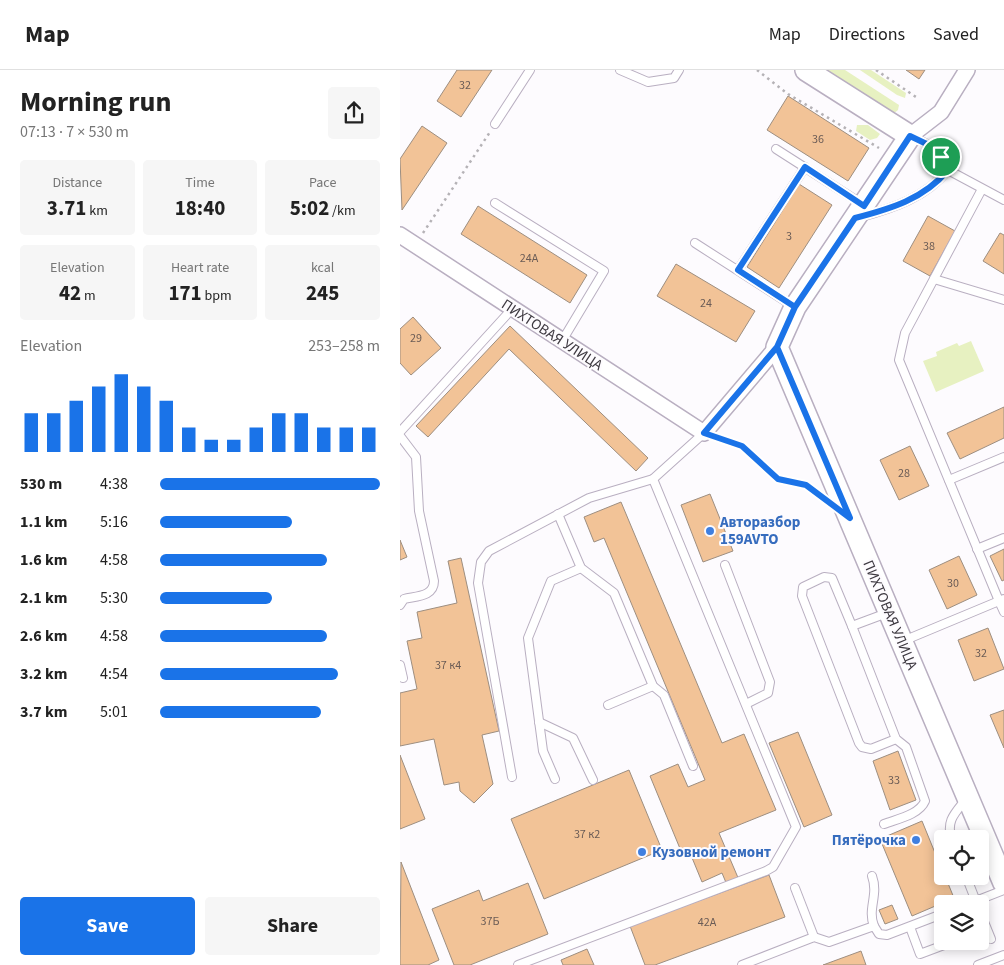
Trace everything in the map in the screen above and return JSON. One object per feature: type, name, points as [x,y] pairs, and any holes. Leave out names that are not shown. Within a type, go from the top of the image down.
[{"type":"main road","points":[[777,347],[795,307],[910,136],[806,70]]},
{"type":"main road","name":"ПИХТОВАЯ УЛИЦА","points":[[777,347],[1004,882]]},
{"type":"street","points":[[910,136],[940,112],[967,70]]},
{"type":"street","name":"ПИХТОВАЯ УЛИЦА","points":[[400,235],[704,433]]},
{"type":"street","points":[[704,433],[777,347]]},
{"type":"lane","points":[[495,124],[530,70]]},
{"type":"lane","points":[[620,70],[648,82],[674,78],[679,70]]},
{"type":"lane","points":[[910,136],[935,148],[948,170],[1004,200]]},
{"type":"lane","points":[[776,149],[805,167],[859,212],[893,208],[919,195],[937,183],[948,170]]},
{"type":"lane","points":[[738,270],[805,167]]},
{"type":"lane","points":[[982,189],[905,333],[898,360],[977,549],[1002,600],[1004,612]]},
{"type":"lane","points":[[495,202],[604,271],[562,341]]},
{"type":"lane","points":[[695,242],[795,307]]},
{"type":"lane","points":[[934,279],[1004,300]]},
{"type":"lane","points":[[400,432],[512,308]]},
{"type":"lane","points":[[512,776],[478,583],[481,562],[489,551],[589,498],[653,479],[704,433]]},
{"type":"lane","points":[[400,436],[416,457],[419,511],[434,580],[432,589],[427,594],[404,599],[400,605]]},
{"type":"lane","points":[[949,480],[1004,457]]},
{"type":"lane","points":[[518,965],[687,902],[773,867],[796,827],[653,479]]},
{"type":"lane","points":[[558,514],[581,568],[614,593],[653,686],[664,695],[694,766]]},
{"type":"lane","points":[[977,549],[1004,538]]},
{"type":"lane","points":[[725,566],[770,682],[768,693],[746,704]]},
{"type":"lane","points":[[555,779],[543,750],[528,638],[551,581],[581,568]]},
{"type":"lane","points":[[884,824],[916,811],[923,807],[926,801],[906,747],[896,739],[832,578],[824,577],[803,587],[802,596],[859,743],[862,747],[871,749],[896,739]]},
{"type":"lane","points":[[901,642],[1002,600]]},
{"type":"lane","points":[[852,626],[889,612]]},
{"type":"lane","points":[[400,664],[403,678]]},
{"type":"lane","points":[[608,705],[653,686]]},
{"type":"lane","points":[[539,722],[573,738],[593,780]]},
{"type":"lane","points":[[949,830],[949,822],[968,797]]},
{"type":"lane","points":[[872,876],[876,887],[871,919],[882,936],[934,917]]},
{"type":"lane","points":[[795,888],[814,937]]},
{"type":"lane","points":[[989,896],[1004,890]]},
{"type":"lane","points":[[742,965],[814,937],[829,942],[874,926]]},
{"type":"lane","points":[[910,926],[920,954],[934,949]]},
{"type":"lane","points":[[989,934],[991,939]]},
{"type":"lane","points":[[978,965],[1004,955]]},
{"type":"path","points":[[757,70],[788,94],[879,148]]},
{"type":"path","points":[[876,70],[916,97]]},
{"type":"path","points":[[415,245],[495,124]]},
{"type":"path","points":[[704,433],[742,446],[778,479],[806,485],[828,502]]},
{"type":"green space","points":[[823,70],[845,70],[899,105],[898,110],[893,114]]},
{"type":"green space","points":[[860,70],[871,70],[906,93],[905,98],[897,95]]},
{"type":"green space","points":[[857,125],[868,125],[880,134],[877,138],[870,140],[856,131]]},
{"type":"green space","points":[[971,341],[984,371],[936,392],[923,361],[937,356],[936,352],[957,343],[959,346]]},
{"type":"building","points":[[457,70],[492,70],[461,117],[437,101]]},
{"type":"building","points":[[906,70],[925,70],[919,79]]},
{"type":"building","points":[[788,96],[869,148],[848,181],[767,130]]},
{"type":"building","points":[[422,126],[447,143],[402,210],[400,159]]},
{"type":"building","points":[[799,184],[832,205],[779,288],[747,267]]},
{"type":"building","points":[[478,206],[587,275],[570,303],[461,234]]},
{"type":"building","points":[[928,216],[955,231],[930,276],[903,261]]},
{"type":"building","points":[[1000,233],[1004,235],[1004,274],[983,261]]},
{"type":"building","points":[[676,264],[755,311],[736,342],[657,296]]},
{"type":"building","points":[[413,317],[441,348],[411,375],[400,363],[400,329]]},
{"type":"building","points":[[510,326],[648,458],[636,471],[509,349],[428,437],[416,426]]},
{"type":"building","points":[[1004,407],[1004,438],[960,459],[947,433]]},
{"type":"building","points":[[910,446],[929,486],[899,500],[880,460]]},
{"type":"building","points":[[710,494],[733,551],[703,562],[681,505]]},
{"type":"building","points":[[621,502],[722,743],[744,734],[776,810],[719,833],[739,880],[727,885],[722,873],[702,882],[688,848],[681,851],[650,776],[678,764],[688,787],[705,780],[604,538],[594,542],[584,517]]},
{"type":"building","points":[[400,540],[407,557],[400,560]]},
{"type":"building","points":[[1004,549],[1004,580],[1002,581],[990,556]]},
{"type":"building","points":[[959,556],[977,595],[947,609],[929,570]]},
{"type":"building","points":[[461,558],[499,731],[482,735],[493,784],[474,803],[460,791],[459,782],[444,785],[434,739],[400,746],[400,693],[417,689],[407,641],[422,638],[417,612],[457,603],[448,561]]},
{"type":"building","points":[[988,628],[1004,669],[974,681],[958,640]]},
{"type":"building","points":[[1004,710],[1004,748],[990,715]]},
{"type":"building","points":[[798,732],[832,815],[804,827],[769,743]]},
{"type":"building","points":[[898,751],[916,800],[890,810],[873,761]]},
{"type":"building","points":[[400,755],[425,819],[400,829]]},
{"type":"building","points":[[629,770],[662,850],[544,899],[511,819]]},
{"type":"building","points":[[922,821],[934,850],[934,885],[949,885],[953,895],[934,895],[934,907],[912,916],[880,839]]},
{"type":"building","points":[[401,862],[439,960],[428,965],[400,965]]},
{"type":"building","points":[[769,875],[785,917],[655,965],[645,965],[630,926]]},
{"type":"building","points":[[528,883],[548,934],[470,965],[454,965],[432,909],[479,890],[483,901]]},
{"type":"building","points":[[892,905],[898,919],[885,924],[879,910]]},
{"type":"building","points":[[587,949],[594,965],[563,965],[561,960]]},
{"type":"building","points":[[861,951],[866,965],[823,965]]},
{"type":"place","name":"Авторазбор 159AVTO","points":[[710,531]]},
{"type":"place","name":"Пятёрочка","points":[[916,840]]},
{"type":"place","name":"Кузовной ремонт","points":[[642,852]]},
{"type":"route","points":[[941,157],[935,148],[910,136],[864,206],[805,167],[738,270],[795,307],[777,347],[850,518],[806,485],[778,479],[742,446],[704,433],[777,347],[795,307],[855,218],[893,208],[919,195],[937,183],[948,170],[941,157]]}]
